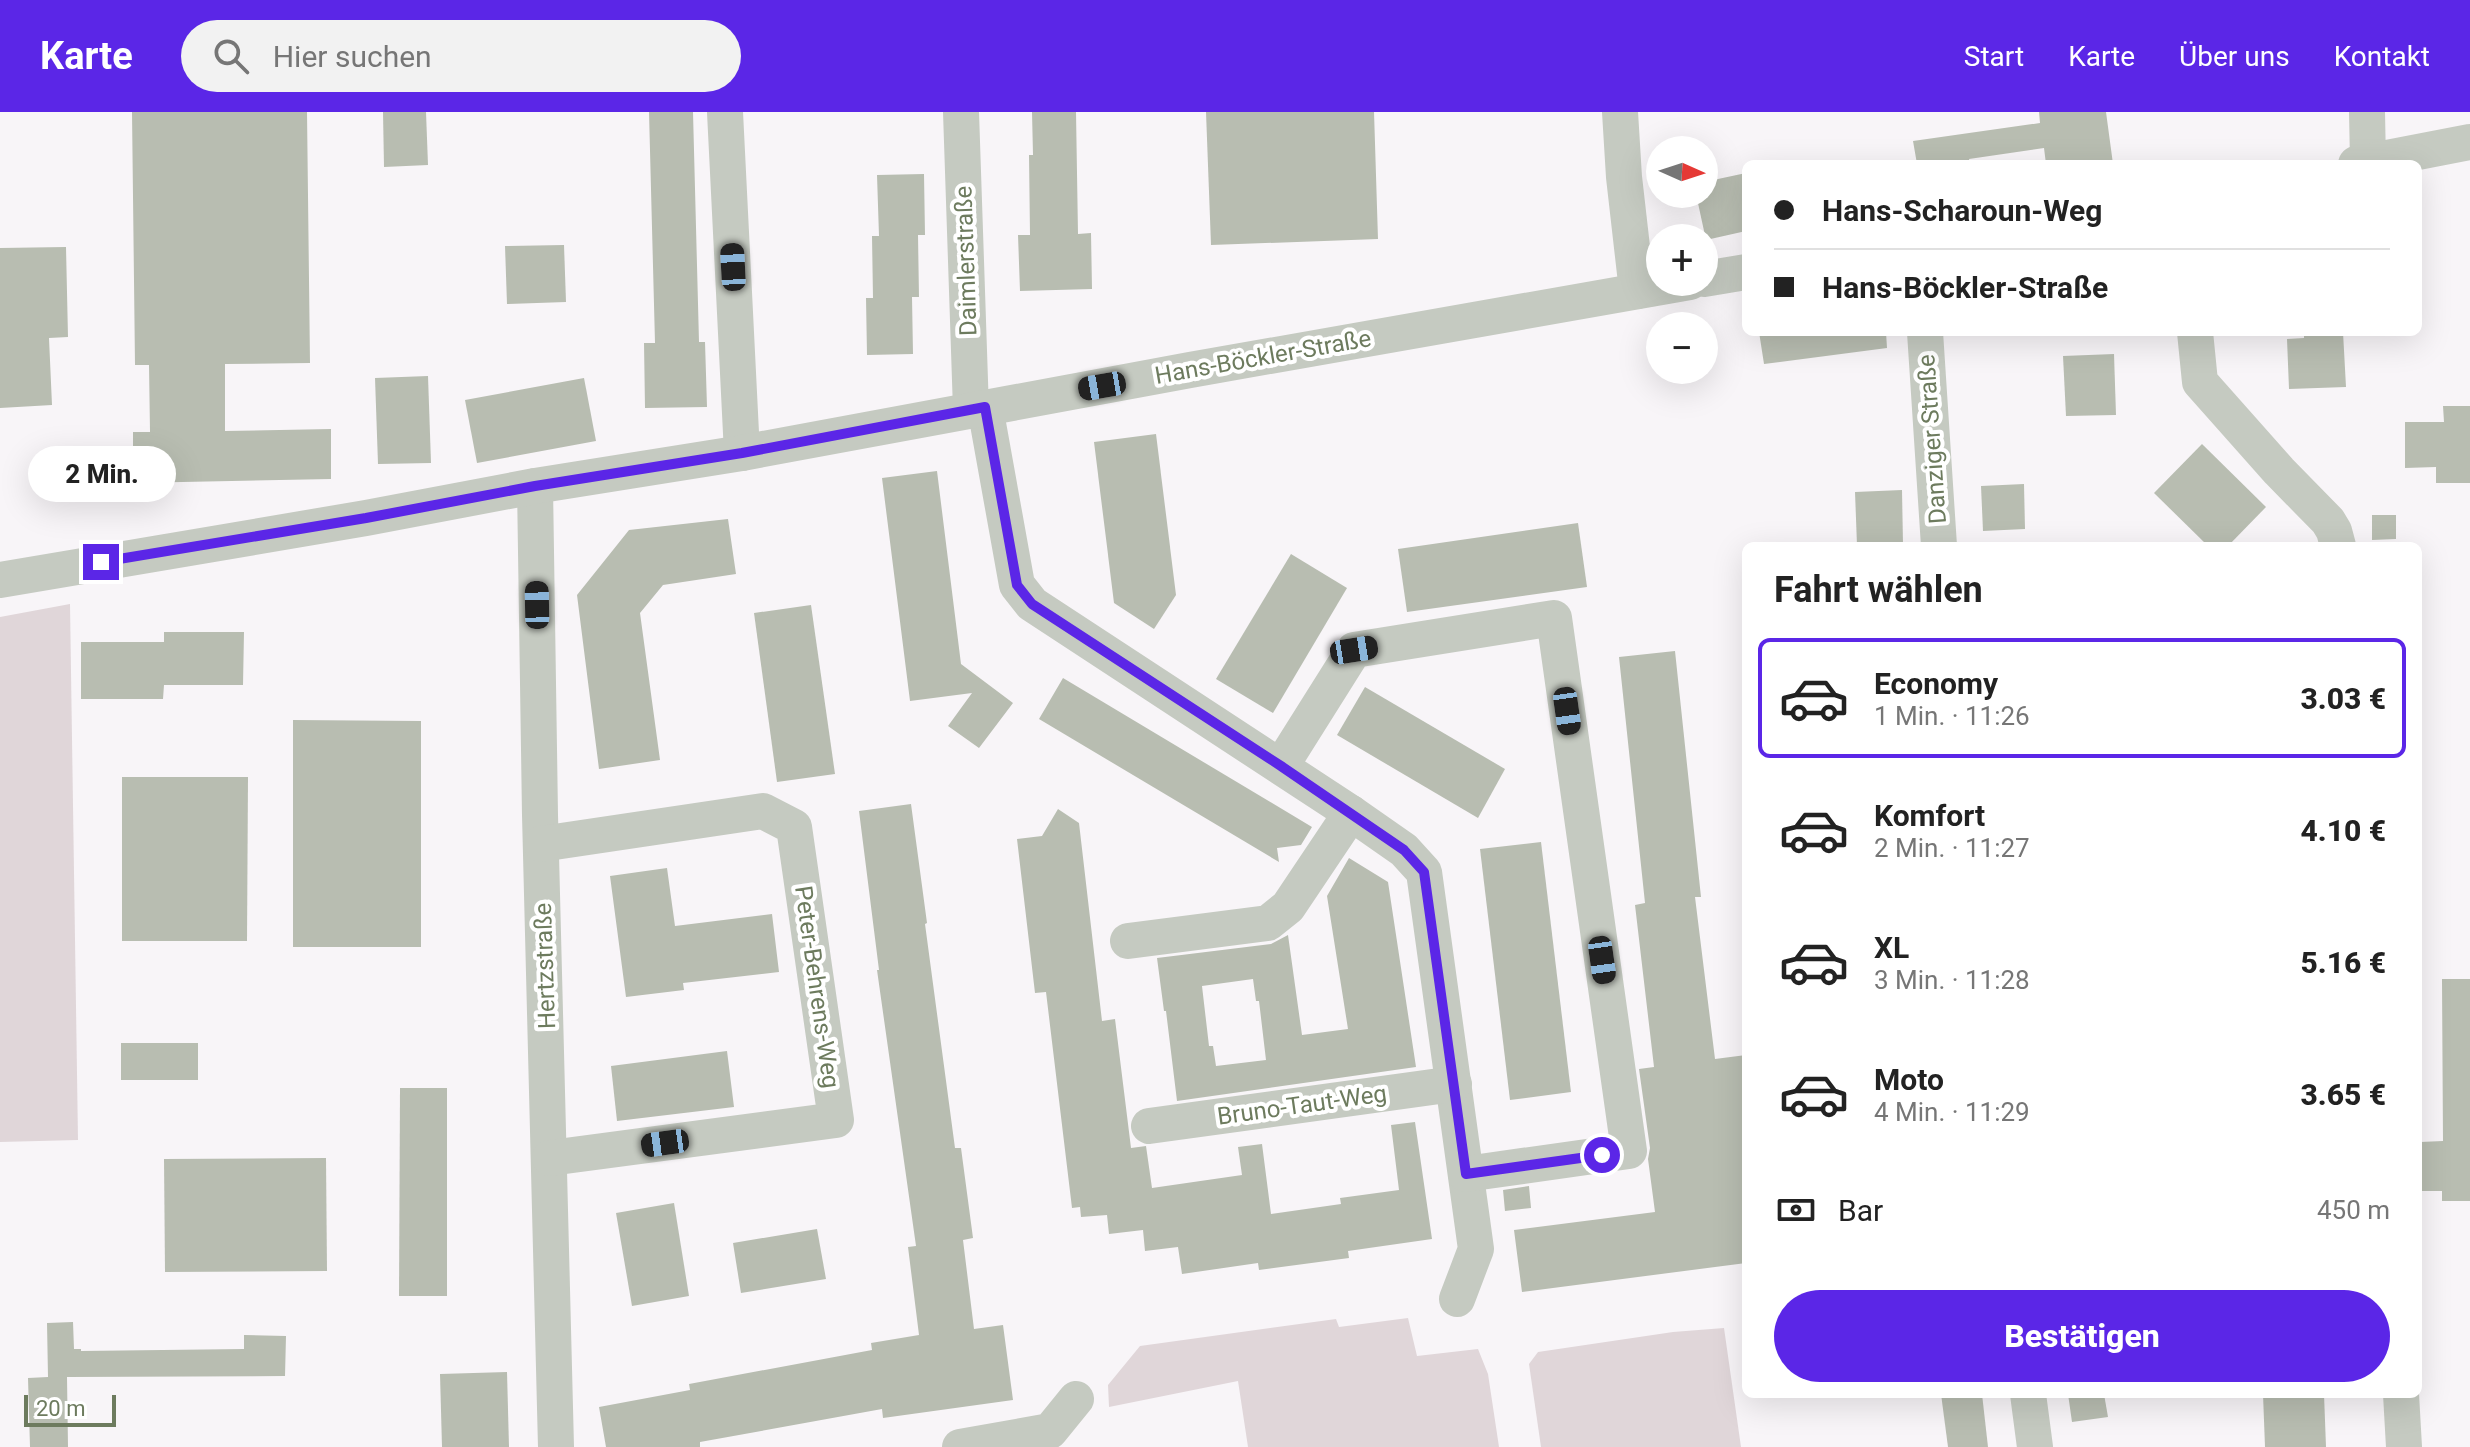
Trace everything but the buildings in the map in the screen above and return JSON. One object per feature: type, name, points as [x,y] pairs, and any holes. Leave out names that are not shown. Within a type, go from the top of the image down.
[{"type":"street","points":[[725,112],[742,453]]},
{"type":"street","name":"Daimlerstraße","points":[[961,112],[978,409],[1017,585],[1032,604],[1351,813],[1404,850],[1424,872],[1476,1249],[1457,1299]]},
{"type":"street","points":[[1620,112],[1637,291]]},
{"type":"street","points":[[2362,160],[2367,112]]},
{"type":"street","points":[[2377,160],[2470,142]]},
{"type":"street","points":[[1718,277],[1742,273]]},
{"type":"street","name":"Hans-Böckler-Straße","points":[[0,580],[742,453],[1646,289]]},
{"type":"street","name":"Danziger Straße","points":[[1925,336],[1939,542]]},
{"type":"street","points":[[2195,336],[2200,382],[2328,521],[2337,542]]},
{"type":"street","name":"Hertzstraße","points":[[535,486],[556,1447]]},
{"type":"street","points":[[1281,766],[1354,650],[1554,618],[1629,1151],[1466,1174]]},
{"type":"street","name":"Peter-Behrens-Weg","points":[[541,844],[763,811],[794,827],[836,1120],[550,1158]]},
{"type":"street","points":[[1128,941],[1268,923],[1288,907],[1351,813]]},
{"type":"street","name":"Bruno-Taut-Weg","points":[[1149,1126],[1454,1084]]},
{"type":"street","points":[[2029,1398],[2035,1447]]},
{"type":"street","points":[[2401,1398],[2404,1447]]},
{"type":"street","points":[[960,1447],[1050,1431],[1076,1399]]},
{"type":"shaded area","points":[[70,604],[78,1140],[0,1142],[0,617]]},
{"type":"shaded area","points":[[1408,1318],[1417,1356],[1478,1349],[1488,1374],[1499,1447],[1248,1447],[1238,1381],[1109,1407],[1108,1385],[1140,1346],[1336,1319],[1339,1327]]},
{"type":"shaded area","points":[[1724,1328],[1741,1447],[1541,1447],[1529,1364],[1538,1352],[1673,1332]]},
{"type":"route","points":[[101,562],[742,453],[985,407],[1017,585],[1032,604],[1404,850],[1424,872],[1466,1174],[1602,1155]]}]
